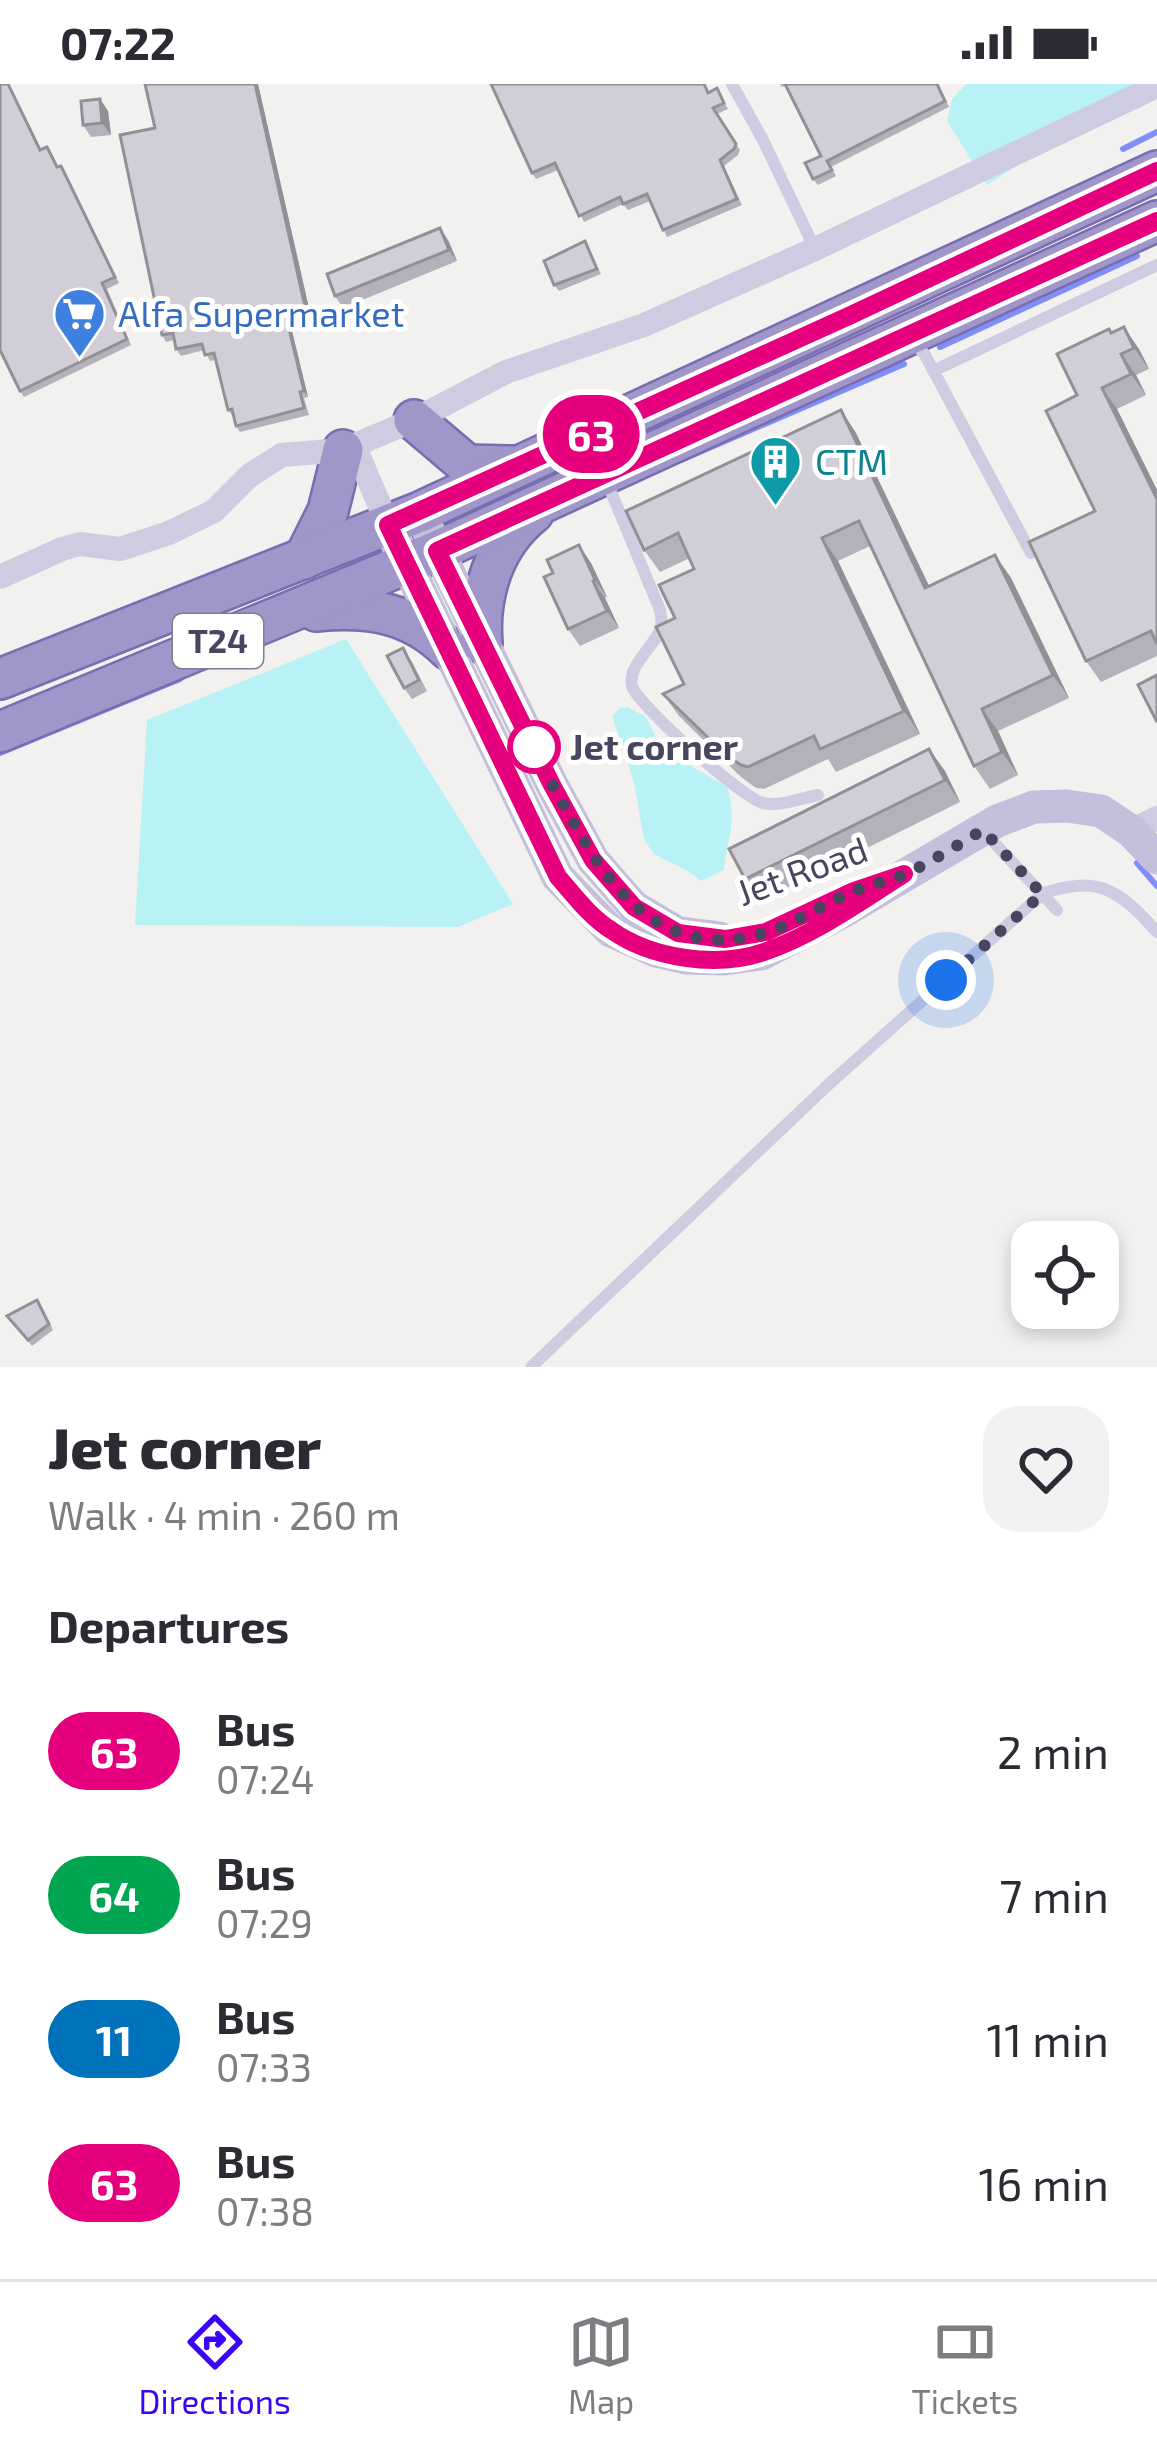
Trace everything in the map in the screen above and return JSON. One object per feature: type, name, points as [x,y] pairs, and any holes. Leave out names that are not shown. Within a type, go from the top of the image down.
[{"type":"highway","name":"T24","points":[[0,679],[304,559],[406,509],[521,466],[1157,171]]},
{"type":"highway","name":"T24","points":[[0,732],[552,500],[1157,221]]},
{"type":"highway","points":[[414,420],[466,465],[521,466]]},
{"type":"highway","points":[[304,559],[328,512],[348,447]]},
{"type":"highway","points":[[277,617],[339,609],[382,611],[465,647],[481,624],[485,590],[504,543],[520,523],[552,500]]},
{"type":"main road","name":"Jet Road","points":[[406,509],[422,557],[465,647],[593,860],[634,907],[678,933],[725,939],[766,932],[854,891],[904,874],[997,821],[1034,808],[1067,806],[1144,824],[1157,857]]},
{"type":"street","points":[[0,577],[80,544],[120,549],[169,533],[214,511],[250,475],[282,454],[348,447],[506,373],[644,325],[1157,86]]},
{"type":"street","name":"Jet Road","points":[[348,447],[406,509]]},
{"type":"lane","points":[[732,84],[815,249]]},
{"type":"lane","points":[[933,371],[1157,265]]},
{"type":"lane","points":[[908,335],[925,355],[1030,553]]},
{"type":"lane","points":[[604,476],[660,610],[660,630],[637,666],[634,689],[652,712],[727,781],[761,803],[818,795]]},
{"type":"lane","points":[[983,830],[1057,910]]},
{"type":"lane","points":[[531,1367],[829,1084],[1042,894],[1083,885],[1116,893],[1157,932]]},
{"type":"shaded area","points":[[966,84],[1144,84],[987,185],[947,121],[952,99]]},
{"type":"shaded area","points":[[346,639],[513,904],[458,927],[135,925],[147,720]]},
{"type":"shaded area","points":[[628,707],[646,717],[662,749],[727,787],[732,820],[724,870],[701,881],[655,855],[644,840],[634,782],[612,716]]},
{"type":"building","points":[[0,84],[8,84],[40,150],[47,147],[57,167],[61,166],[115,277],[102,283],[127,339],[20,391],[0,350]]},
{"type":"building","points":[[145,84],[255,84],[308,320],[288,325],[304,408],[236,426],[214,353],[205,355],[202,344],[176,349],[173,333],[162,335],[120,135],[155,128]]},
{"type":"building","points":[[491,84],[704,84],[708,93],[717,88],[724,103],[713,108],[736,144],[720,160],[737,199],[663,230],[647,194],[623,204],[620,197],[579,216],[555,163],[532,173]]},
{"type":"building","points":[[785,84],[937,84],[945,101],[827,161],[832,170],[813,179],[805,163],[821,156]]},
{"type":"building","points":[[100,99],[102,123],[83,125],[81,101]]},
{"type":"building","points":[[440,228],[449,250],[335,296],[327,274]]},
{"type":"building","points":[[585,241],[597,269],[554,285],[544,261]]},
{"type":"building","points":[[1124,327],[1134,348],[1121,354],[1131,374],[1102,388],[1157,499],[1157,644],[1151,631],[1086,661],[1029,542],[1095,511],[1046,411],[1077,395],[1057,354],[1109,329],[1111,333]]},
{"type":"building","points":[[841,410],[925,588],[995,555],[1053,675],[982,709],[1002,752],[974,766],[859,521],[822,538],[904,711],[820,749],[814,736],[748,767],[726,755],[663,694],[684,684],[656,627],[675,618],[659,585],[694,569],[678,533],[644,550],[626,511]]},
{"type":"building","points":[[579,545],[607,611],[568,629],[544,577],[553,573],[547,560]]},
{"type":"building","points":[[403,648],[419,680],[404,688],[387,656]]},
{"type":"building","points":[[1157,675],[1157,722],[1138,685]]},
{"type":"building","points":[[929,749],[945,780],[745,879],[729,849]]},
{"type":"building","points":[[37,1300],[49,1324],[28,1340],[7,1316]]},
{"type":"waterway","points":[[1123,149],[1157,132]]},
{"type":"waterway","points":[[940,347],[1137,256]]},
{"type":"waterway","points":[[681,460],[904,364]]},
{"type":"waterway","points":[[0,753],[180,679]]},
{"type":"waterway","points":[[1137,863],[1157,886]]},
{"type":"bus line","name":"63","points":[[1157,171],[388,525],[558,877],[611,931],[686,958],[760,954],[904,874],[854,891],[766,932],[725,939],[678,933],[634,907],[593,860],[437,551],[1157,221]]},
{"type":"place","name":"Alfa Supermarket","points":[[79,360]]},
{"type":"place","name":"CTM","points":[[776,508]]},
{"type":"place","name":"Jet corner","points":[[534,747]]},
{"type":"route","points":[[534,747],[593,860],[610,882],[634,907],[678,933],[700,938],[766,932],[854,891],[904,874],[983,830],[1042,894],[946,980]]}]
